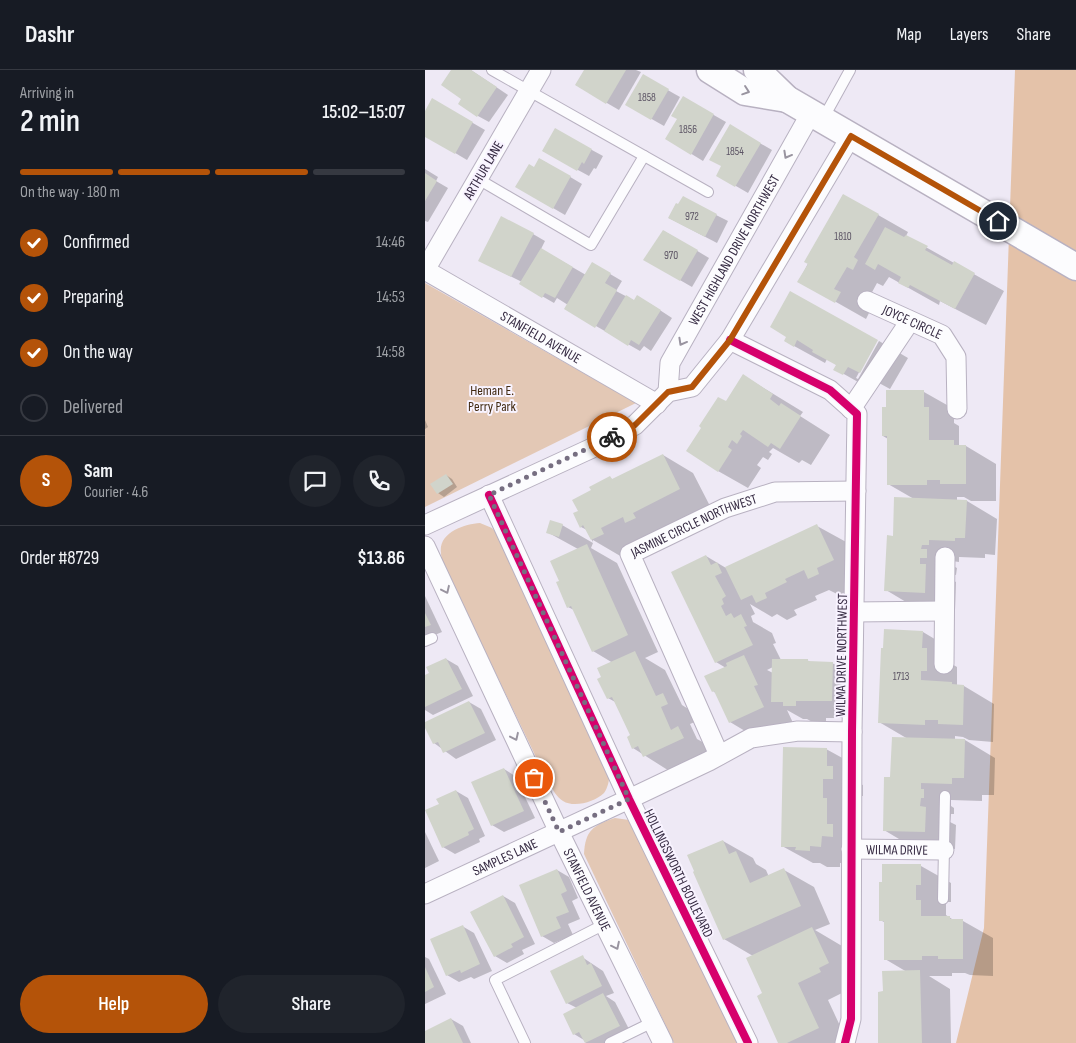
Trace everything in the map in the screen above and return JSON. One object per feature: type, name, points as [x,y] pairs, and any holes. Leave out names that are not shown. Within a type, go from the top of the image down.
[{"type":"street","name":"ARTHUR LANE","points":[[425,270],[541,70]]},
{"type":"street","points":[[710,70],[745,92],[787,99]]},
{"type":"street","points":[[757,70],[787,99],[1076,267]]},
{"type":"street","name":"WEST HIGHLAND DRIVE NORTHWEST","points":[[663,398],[670,363],[817,116]]},
{"type":"street","points":[[425,525],[589,449],[635,425],[663,398],[692,387],[730,340],[851,136]]},
{"type":"street","name":"STANFIELD AVENUE","points":[[425,270],[663,398]]},
{"type":"street","name":"JOYCE CIRCLE","points":[[867,301],[942,336],[956,357],[957,409]]},
{"type":"street","points":[[730,340],[830,390],[851,409],[910,321]]},
{"type":"street","name":"WILMA DRIVE NORTHWEST","points":[[845,1043],[851,1019],[852,732],[857,414],[851,409]]},
{"type":"street","name":"JASMINE CIRCLE NORTHWEST","points":[[719,754],[630,554],[725,508],[775,492],[856,491]]},
{"type":"street","name":"HOLLINGSWORTH BOULEVARD","points":[[489,495],[629,799],[748,1043]]},
{"type":"street","name":"STANFIELD AVENUE","points":[[425,546],[559,832],[663,1043]]},
{"type":"street","points":[[944,664],[945,557]]},
{"type":"street","points":[[854,612],[944,611]]},
{"type":"street","name":"SAMPLES LANE","points":[[425,894],[629,799],[751,738],[798,731],[852,732]]},
{"type":"street","name":"WILMA DRIVE","points":[[851,849],[943,850]]},
{"type":"lane","points":[[492,70],[708,192]]},
{"type":"lane","points":[[817,116],[850,70]]},
{"type":"lane","points":[[478,179],[591,245],[644,156]]},
{"type":"lane","points":[[943,898],[945,796]]},
{"type":"lane","points":[[525,1043],[495,980],[605,924]]},
{"type":"lane","points":[[610,1043],[653,1022]]},
{"type":"green space","name":"Heman E. Perry Park","points":[[425,283],[636,403],[425,507]]},
{"type":"green space","points":[[480,523],[492,528],[498,535],[610,774],[604,793],[590,801],[573,804],[563,801],[556,795],[445,568],[441,553],[441,546],[444,540],[453,531],[467,525]]},
{"type":"green space","points":[[615,818],[629,820],[636,824],[742,1043],[674,1043],[584,854],[588,834],[601,823]]},
{"type":"shaded area","points":[[1015,70],[1076,70],[1076,1043],[956,1043],[984,928]]},
{"type":"building","points":[[451,70],[471,70],[497,87],[477,117],[458,104],[461,99],[441,85]]},
{"type":"building","points":[[584,70],[626,70],[606,104],[575,85]]},
{"type":"building","points":[[643,74],[669,89],[651,120],[625,105]]},
{"type":"building","points":[[683,96],[714,114],[691,155],[665,139],[677,119],[671,116]]},
{"type":"building","points":[[432,98],[473,122],[455,154],[425,137],[425,111]]},
{"type":"building","points":[[730,124],[761,143],[735,187],[716,176],[721,166],[709,160]]},
{"type":"building","points":[[555,128],[592,149],[584,164],[582,162],[577,171],[542,151]]},
{"type":"building","points":[[539,158],[571,176],[553,209],[515,187],[529,164],[534,167]]},
{"type":"building","points":[[425,173],[437,181],[425,201]]},
{"type":"building","points":[[843,194],[879,214],[854,257],[858,260],[853,270],[847,267],[834,289],[841,292],[835,303],[797,282],[808,264],[804,262]]},
{"type":"building","points":[[683,196],[717,214],[705,237],[668,218],[676,203],[678,204]]},
{"type":"building","points":[[501,216],[534,233],[511,277],[478,261]]},
{"type":"building","points":[[885,227],[928,246],[925,250],[952,265],[954,261],[975,273],[955,309],[910,285],[908,288],[898,283],[901,277],[878,264],[875,270],[865,264]]},
{"type":"building","points":[[663,230],[698,250],[680,281],[643,260]]},
{"type":"building","points":[[541,248],[573,267],[555,298],[545,293],[542,298],[519,284]]},
{"type":"building","points":[[592,262],[611,273],[605,283],[617,290],[595,328],[564,309]]},
{"type":"building","points":[[790,291],[878,340],[860,373],[848,367],[843,375],[833,370],[836,365],[812,352],[813,350],[797,340],[794,347],[784,341],[786,337],[770,327]]},
{"type":"building","points":[[626,295],[634,300],[637,295],[661,310],[639,345],[631,340],[628,346],[604,331]]},
{"type":"building","points":[[743,374],[773,394],[770,399],[779,406],[781,403],[801,416],[780,449],[771,443],[768,447],[743,430],[737,444],[732,440],[728,447],[732,450],[718,472],[686,451],[701,428],[699,426],[718,397],[726,401]]},
{"type":"building","points":[[886,390],[924,390],[924,407],[929,407],[929,440],[954,440],[954,445],[966,445],[966,484],[940,484],[940,480],[927,480],[927,485],[887,485],[887,436],[882,436],[882,407],[886,407]]},
{"type":"building","points":[[663,454],[680,489],[633,513],[636,518],[625,523],[623,517],[601,528],[604,534],[591,540],[583,525],[580,528],[573,513],[578,511],[572,500],[591,490],[589,487],[610,476],[612,479]]},
{"type":"building","points":[[446,474],[453,484],[437,494],[430,484]]},
{"type":"building","points":[[894,497],[967,500],[965,538],[955,538],[955,541],[929,540],[929,545],[922,545],[921,549],[927,549],[927,558],[920,558],[920,564],[926,564],[925,593],[884,591],[887,535],[893,536]]},
{"type":"building","points":[[550,520],[563,524],[559,537],[546,533]]},
{"type":"building","points":[[817,524],[834,560],[817,568],[819,574],[808,579],[804,570],[785,579],[787,582],[765,593],[767,598],[756,603],[752,595],[741,600],[725,567]]},
{"type":"building","points":[[587,544],[628,635],[592,652],[571,606],[567,608],[556,582],[559,581],[550,561]]},
{"type":"building","points":[[706,555],[711,565],[717,562],[722,573],[715,576],[726,596],[722,599],[724,604],[721,606],[726,616],[731,613],[734,618],[741,614],[747,626],[744,627],[753,645],[715,663],[671,572]]},
{"type":"building","points":[[425,613],[431,625],[425,627]]},
{"type":"building","points":[[884,629],[923,631],[922,648],[927,648],[927,671],[921,671],[921,680],[952,682],[952,684],[964,685],[963,725],[938,724],[938,720],[925,720],[925,725],[878,723],[881,648],[883,648]]},
{"type":"building","points":[[635,651],[656,696],[663,693],[668,704],[661,707],[671,730],[678,726],[684,738],[643,757],[638,746],[632,749],[627,737],[630,735],[612,697],[607,699],[597,679],[601,677],[597,668]]},
{"type":"building","points":[[744,655],[758,685],[754,686],[764,707],[729,723],[714,691],[712,692],[704,676],[727,666],[726,663]]},
{"type":"building","points":[[446,658],[462,689],[425,707],[425,675],[429,673],[426,667]]},
{"type":"building","points":[[772,659],[808,659],[808,661],[833,662],[832,701],[796,701],[796,706],[783,706],[783,702],[771,702]]},
{"type":"building","points":[[469,701],[485,733],[443,753],[438,742],[433,744],[425,728],[425,722]]},
{"type":"building","points":[[892,737],[965,739],[964,778],[952,778],[952,784],[921,783],[921,789],[924,789],[924,798],[921,798],[920,806],[926,807],[925,832],[883,831],[884,777],[890,777]]},
{"type":"building","points":[[783,747],[827,748],[827,766],[833,766],[833,779],[823,779],[823,798],[827,798],[827,824],[833,824],[833,837],[822,836],[821,847],[810,846],[810,851],[795,850],[796,847],[781,847]]},
{"type":"building","points":[[504,768],[524,811],[491,826],[471,782]]},
{"type":"building","points":[[456,790],[474,829],[468,832],[469,835],[442,848],[425,810],[439,804],[436,799]]},
{"type":"building","points":[[723,840],[729,854],[736,851],[750,883],[784,868],[801,906],[723,940],[687,855]]},
{"type":"building","points":[[882,864],[921,864],[921,885],[916,885],[916,900],[921,900],[921,916],[950,916],[950,919],[963,919],[963,959],[938,959],[938,956],[922,956],[922,960],[884,960],[884,921],[879,921],[879,882],[882,882]]},
{"type":"building","points":[[557,869],[567,891],[561,894],[569,912],[556,917],[561,928],[541,937],[519,885]]},
{"type":"building","points":[[503,895],[524,937],[511,944],[513,947],[494,957],[470,912]]},
{"type":"building","points":[[463,925],[480,964],[461,973],[460,970],[446,976],[430,939]]},
{"type":"building","points":[[812,927],[829,963],[819,968],[821,972],[798,983],[819,1028],[787,1043],[778,1043],[757,996],[762,993],[746,958]]},
{"type":"building","points":[[583,955],[587,965],[591,963],[602,986],[566,1004],[550,971]]},
{"type":"building","points":[[425,967],[434,987],[425,992]]},
{"type":"building","points":[[920,970],[922,1043],[878,1043],[878,992],[883,991],[882,971]]},
{"type":"building","points":[[603,993],[620,1026],[585,1043],[579,1032],[573,1035],[563,1014]]},
{"type":"building","points":[[451,1018],[463,1043],[425,1043],[425,1031]]},
{"type":"cycle path","points":[[730,340],[830,390],[857,414],[852,732],[851,1019],[845,1043]]},
{"type":"cycle path","points":[[489,495],[629,799],[748,1043]]},
{"type":"way so far","points":[[534,778],[559,832],[629,799],[489,495],[612,437]]},
{"type":"route","points":[[612,437],[635,425],[668,392],[692,387],[730,340],[851,136],[998,221]]}]
